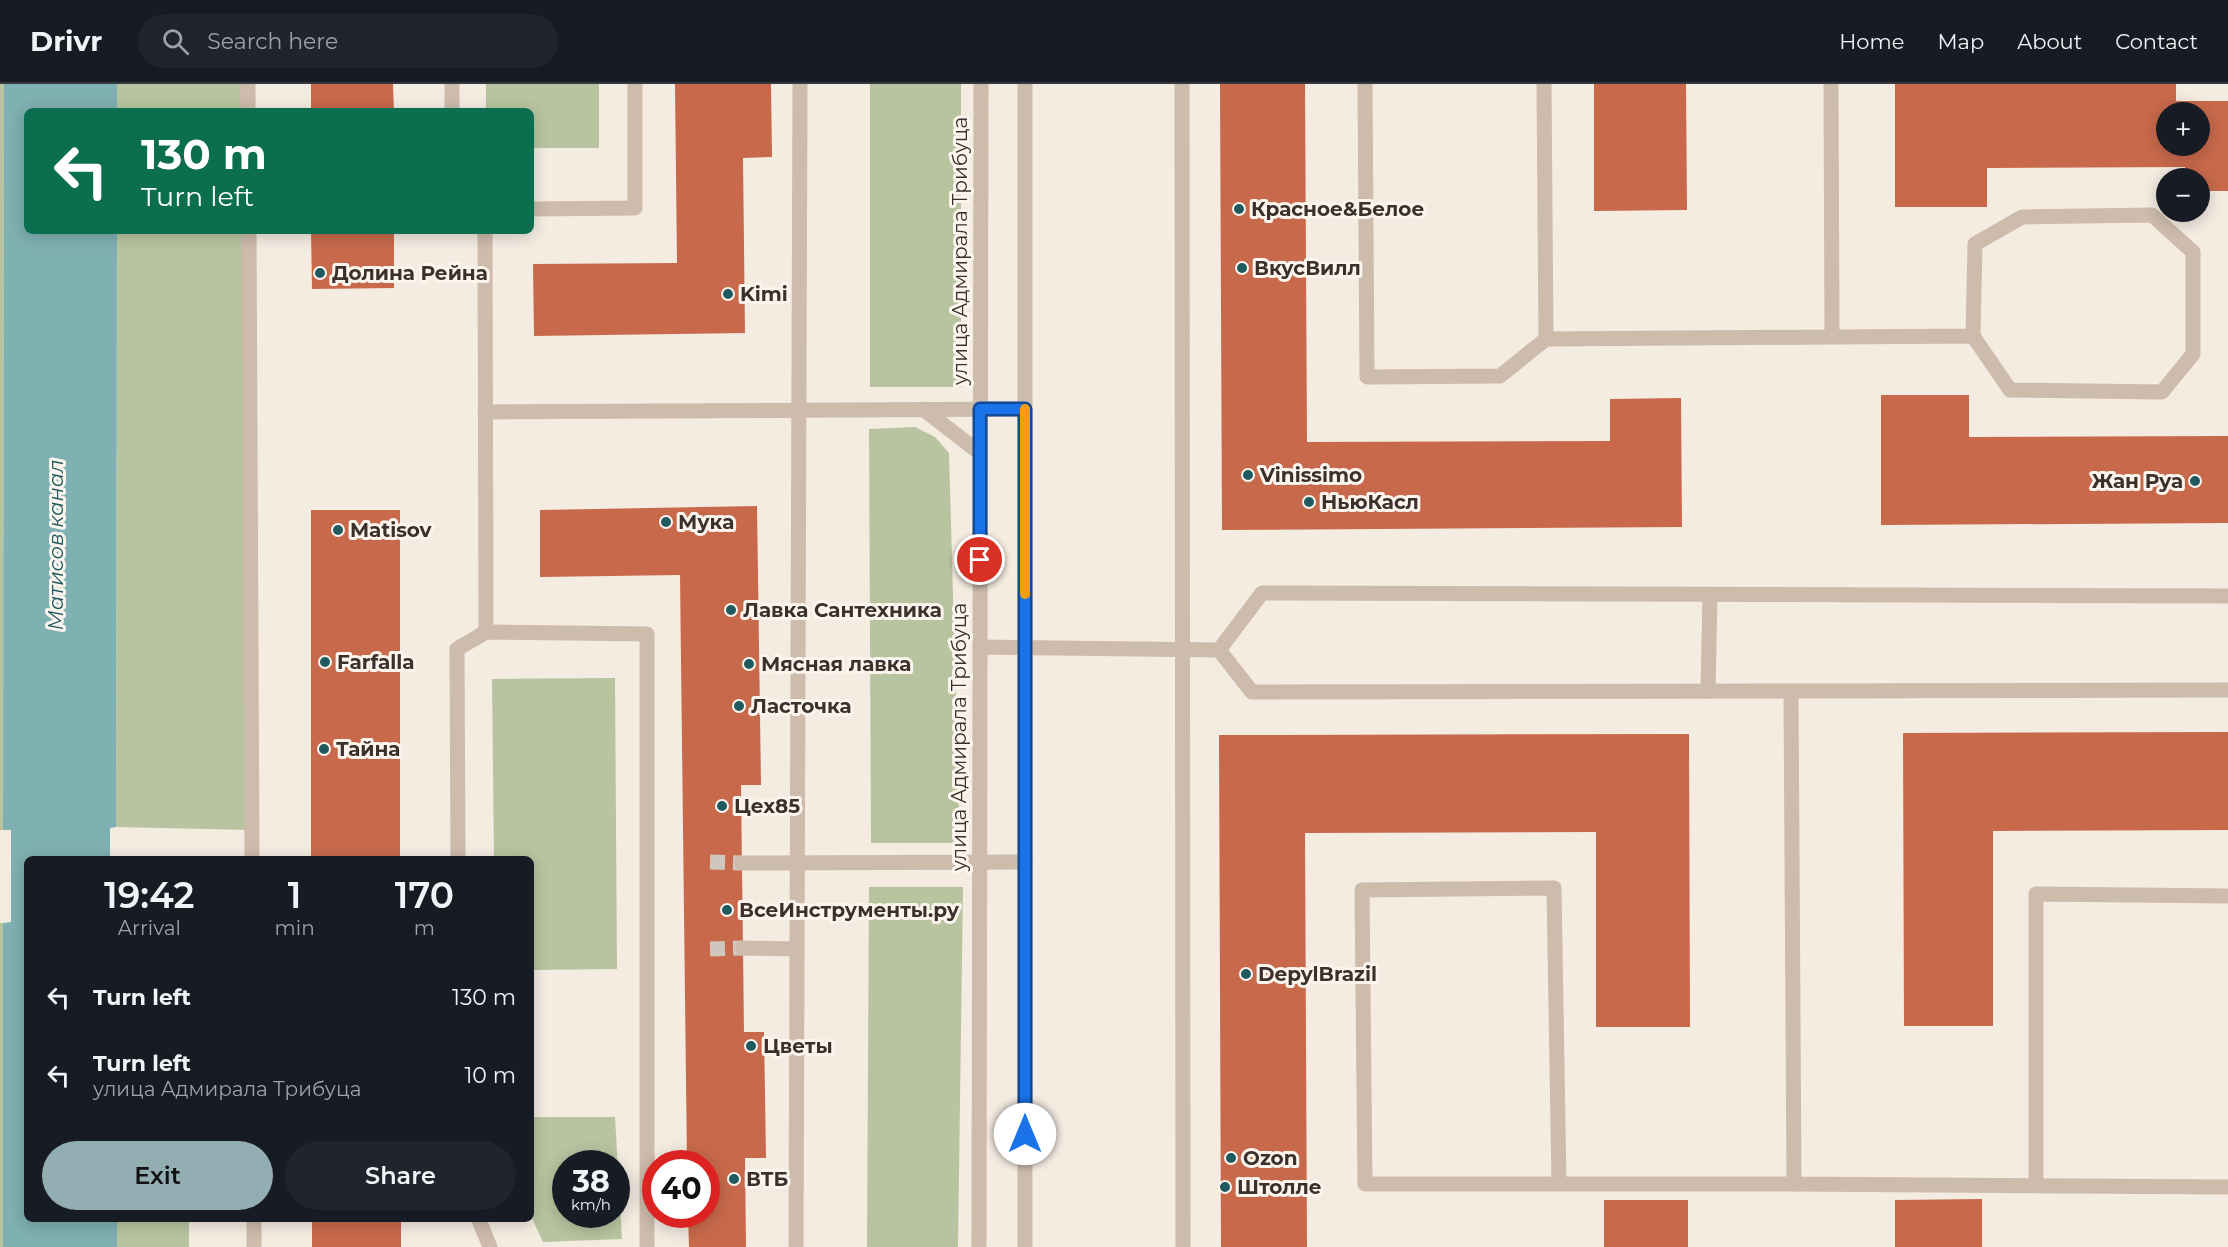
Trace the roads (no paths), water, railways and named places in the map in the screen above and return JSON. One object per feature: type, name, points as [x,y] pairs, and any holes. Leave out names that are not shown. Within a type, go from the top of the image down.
[{"type":"street","points":[[248,84],[248,108]]},
{"type":"street","points":[[452,84],[452,108]]},
{"type":"street","points":[[534,209],[636,208],[635,84]]},
{"type":"street","points":[[796,1247],[800,84]]},
{"type":"street","name":"улица Адмирала Трибуца","points":[[979,1247],[981,84]]},
{"type":"street","points":[[1025,84],[1025,1247]]},
{"type":"street","points":[[1182,84],[1184,1247]]},
{"type":"street","points":[[1365,84],[1367,377],[1500,376],[1546,339],[1973,336]]},
{"type":"street","points":[[1544,84],[1546,339]]},
{"type":"street","points":[[1831,84],[1832,337]]},
{"type":"street","points":[[2152,215],[2193,252],[2193,354],[2162,392],[2010,390],[1973,336],[1975,244],[2022,217],[2152,215]]},
{"type":"street","points":[[249,234],[252,856]]},
{"type":"street","points":[[485,234],[486,632]]},
{"type":"street","points":[[923,409],[980,453]]},
{"type":"street","points":[[485,412],[1025,409]]},
{"type":"street","points":[[1219,650],[1262,593],[2228,596]]},
{"type":"street","points":[[1708,691],[1710,595]]},
{"type":"street","points":[[458,856],[457,649],[486,632],[647,634],[647,1247]]},
{"type":"street","points":[[980,647],[1219,650]]},
{"type":"street","points":[[1219,650],[1252,692],[2228,690]]},
{"type":"street","points":[[1791,691],[1794,1184]]},
{"type":"street","points":[[742,863],[1025,862]]},
{"type":"street","points":[[1559,1184],[1554,888],[1362,890],[1365,1184],[2228,1187]]},
{"type":"street","points":[[2036,1185],[2036,894],[2228,896]]},
{"type":"street","points":[[743,948],[797,949]]},
{"type":"street","points":[[254,1222],[254,1247]]},
{"type":"street","points":[[480,1222],[490,1247]]},
{"type":"water","name":"Матисов канал","points":[[4,84],[117,84],[117,108],[24,108],[24,234],[117,234],[116,827],[110,828],[110,856],[24,856],[24,1222],[117,1222],[117,1247],[3,1247],[3,923],[11,922],[11,830],[3,830]]},
{"type":"tunnel","points":[[710,862],[742,863]]},
{"type":"tunnel","points":[[710,949],[743,948]]},
{"type":"place","name":"Красное&Белое","points":[[1239,209]]},
{"type":"place","name":"ВкусВилл","points":[[1242,268]]},
{"type":"place","name":"Долина Рейна","points":[[320,273]]},
{"type":"place","name":"Kimi","points":[[728,294]]},
{"type":"place","name":"Vinissimo","points":[[1248,475]]},
{"type":"place","name":"Жан Руа","points":[[2195,481]]},
{"type":"place","name":"НьюКасл","points":[[1309,502]]},
{"type":"place","name":"Мука","points":[[666,522]]},
{"type":"place","name":"Matisov","points":[[338,530]]},
{"type":"place","name":"Лавка Сантехника","points":[[731,610]]},
{"type":"place","name":"Farfalla","points":[[325,662]]},
{"type":"place","name":"Мясная лавка","points":[[749,664]]},
{"type":"place","name":"Ласточка","points":[[739,706]]},
{"type":"place","name":"Тайна","points":[[324,749]]},
{"type":"place","name":"Цех85","points":[[722,806]]},
{"type":"place","name":"ВсеИнструменты.ру","points":[[727,910]]},
{"type":"place","name":"DepylBrazil","points":[[1246,974]]},
{"type":"place","name":"Цветы","points":[[751,1046]]},
{"type":"place","name":"Ozon","points":[[1231,1158]]},
{"type":"place","name":"ВТБ","points":[[734,1179]]},
{"type":"place","name":"Штолле","points":[[1225,1187]]}]
